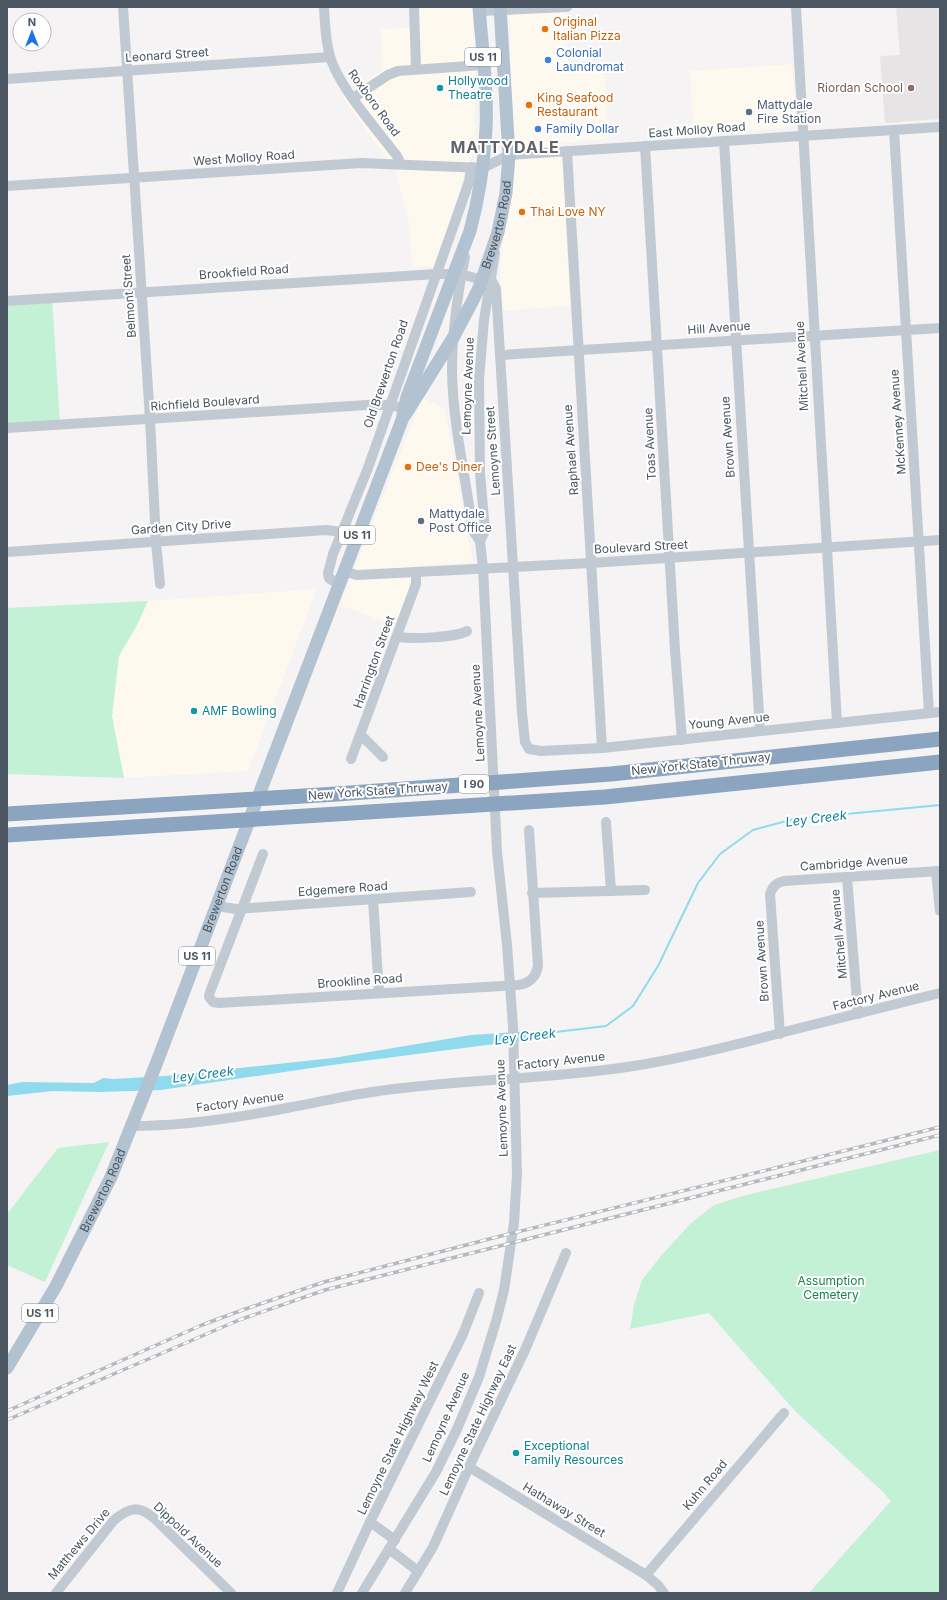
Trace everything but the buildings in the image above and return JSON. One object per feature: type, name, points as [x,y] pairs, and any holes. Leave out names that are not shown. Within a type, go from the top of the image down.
[{"type":"highway","name":"New York State Thruway","points":[[7,814],[338,794],[611,774],[940,739]]},
{"type":"highway","name":"New York State Thruway","points":[[7,835],[604,797],[940,762]]},
{"type":"main road","name":"Brewerton Road","points":[[7,1368],[56,1286],[111,1177],[155,1067],[356,540],[403,414],[406,397],[458,273],[478,204],[477,168],[486,128],[479,9]]},
{"type":"main road","name":"Brewerton Road","points":[[403,414],[415,401],[431,372],[453,338],[472,302],[487,279],[506,193],[509,155],[500,9]]},
{"type":"street","name":"Belmont Street","points":[[123,7],[150,419],[156,542],[160,584]]},
{"type":"street","name":"Roxboro Road","points":[[324,7],[326,34],[330,57],[335,70],[353,98],[397,156],[401,164]]},
{"type":"street","points":[[414,7],[416,69]]},
{"type":"street","points":[[479,9],[567,7]]},
{"type":"street","name":"Mitchell Avenue","points":[[796,7],[837,723]]},
{"type":"street","name":"Leonard Street","points":[[7,79],[330,57]]},
{"type":"street","points":[[353,98],[388,75],[398,71],[483,65]]},
{"type":"street","name":"East Molloy Road","points":[[477,168],[509,155],[940,127]]},
{"type":"street","name":"McKenney Avenue","points":[[894,130],[929,713]]},
{"type":"street","name":"Brown Avenue","points":[[724,141],[760,731]]},
{"type":"street","name":"Toas Avenue","points":[[645,146],[675,650],[682,740]]},
{"type":"street","name":"Raphael Avenue","points":[[567,151],[602,748]]},
{"type":"street","name":"West Molloy Road","points":[[7,186],[361,163],[477,168]]},
{"type":"street","name":"Old Brewerton Road","points":[[338,584],[329,578],[328,573],[341,532],[368,468],[469,182],[477,168]]},
{"type":"street","name":"Brookfield Road","points":[[7,301],[458,273],[487,279]]},
{"type":"street","name":"Lemoyne Avenue","points":[[362,1593],[436,1472],[457,1429],[479,1377],[504,1290],[514,1223],[517,1174],[513,1080],[513,1026],[496,834],[483,568],[480,541],[474,532],[458,436],[452,378],[453,338],[458,273]]},
{"type":"street","name":"Lemoyne Avenue","points":[[480,541],[485,531],[480,473],[479,379],[487,279]]},
{"type":"street","name":"Lemoyne Street","points":[[487,279],[496,289],[525,742]]},
{"type":"street","name":"Hill Avenue","points":[[500,355],[940,328]]},
{"type":"street","name":"Richfield Boulevard","points":[[7,428],[317,408],[389,405],[403,414]]},
{"type":"street","name":"Garden City Drive","points":[[7,552],[326,530],[341,532],[356,540]]},
{"type":"street","name":"Boulevard Street","points":[[344,571],[357,575],[591,563],[940,540]]},
{"type":"street","name":"Harrington Street","points":[[351,759],[398,637],[416,584],[416,572]]},
{"type":"street","points":[[398,637],[407,638],[453,635],[467,630]]},
{"type":"street","name":"Young Avenue","points":[[525,742],[529,749],[534,751],[602,748],[940,712]]},
{"type":"street","points":[[361,735],[383,758]]},
{"type":"street","points":[[606,822],[612,891]]},
{"type":"street","points":[[510,985],[527,983],[534,976],[538,966],[529,830]]},
{"type":"street","points":[[242,909],[263,854]]},
{"type":"street","points":[[938,871],[940,911]]},
{"type":"street","name":"Cambridge Avenue","points":[[772,888],[778,882],[784,880],[938,871]]},
{"type":"street","name":"Mitchell Avenue","points":[[847,877],[858,1014]]},
{"type":"street","name":"Brown Avenue","points":[[772,888],[770,894],[780,1034]]},
{"type":"street","points":[[532,893],[645,890]]},
{"type":"street","name":"Edgemere Road","points":[[216,906],[236,910],[471,892]]},
{"type":"street","points":[[373,900],[379,993]]},
{"type":"street","name":"Brookline Road","points":[[242,909],[210,992],[209,997],[213,1002],[219,1003],[510,985]]},
{"type":"street","name":"Factory Avenue","points":[[132,1126],[156,1126],[236,1116],[371,1092],[513,1080],[656,1063],[729,1047],[940,993]]},
{"type":"street","name":"Lemoyne State Highway East","points":[[404,1593],[433,1547],[469,1467],[525,1350],[566,1253]]},
{"type":"street","name":"Lemoyne State Highway West","points":[[337,1593],[370,1522],[463,1334],[479,1293]]},
{"type":"street","name":"Kuhn Road","points":[[646,1575],[784,1412]]},
{"type":"street","name":"Hathaway Street","points":[[469,1467],[646,1575],[664,1593]]},
{"type":"street","name":"Dippold Avenue","points":[[123,1513],[139,1509],[146,1511],[231,1593]]},
{"type":"street","name":"Matthews Drive","points":[[56,1593],[114,1520],[123,1513]]},
{"type":"street","points":[[370,1522],[395,1540]]},
{"type":"street","points":[[389,1549],[418,1571]]},
{"type":"shaded area","points":[[409,7],[472,7],[475,71],[475,147],[465,173],[436,266],[412,267],[409,223],[395,170],[343,98],[383,69],[380,29],[410,28]]},
{"type":"shaded area","points":[[509,7],[566,7],[569,72],[604,69],[609,139],[562,143],[570,306],[502,311],[500,277],[502,246],[511,200],[515,167]]},
{"type":"shaded area","name":"Riordan School","points":[[896,7],[940,7],[940,119],[885,123],[880,56],[900,55]]},
{"type":"shaded area","points":[[792,64],[795,127],[694,134],[690,71]]},
{"type":"shaded area","points":[[422,398],[445,409],[473,563],[412,566],[410,590],[396,626],[340,605]]},
{"type":"shaded area","points":[[317,589],[248,771],[124,778],[112,716],[119,656],[137,625],[148,601]]},
{"type":"green space","points":[[52,298],[60,424],[7,428],[7,301]]},
{"type":"green space","points":[[148,601],[137,625],[119,656],[112,716],[124,778],[7,774],[7,608]]},
{"type":"green space","points":[[109,1142],[45,1282],[7,1265],[7,1214],[58,1148]]},
{"type":"green space","name":"Assumption Cemetery","points":[[940,1150],[940,1593],[809,1593],[891,1501],[795,1411],[709,1313],[630,1329],[634,1305],[642,1280],[661,1256],[689,1225],[714,1205],[746,1195]]},
{"type":"water","points":[[548,1030],[549,1037],[332,1065],[161,1090],[100,1092],[53,1091],[7,1096],[7,1085],[22,1082],[94,1083],[103,1078],[113,1079],[165,1076],[333,1058],[471,1035]]},
{"type":"waterway","name":"Ley Creek","points":[[547,1033],[606,1026],[633,1006],[658,966],[698,883],[720,854],[753,830],[794,819],[940,805]]},
{"type":"railway","points":[[7,1411],[202,1325],[324,1282],[497,1237],[940,1127]]},
{"type":"railway","points":[[7,1420],[239,1320],[325,1290],[940,1135]]},
{"type":"place","name":"Original Italian Pizza","points":[[545,29]]},
{"type":"place","name":"Colonial Laundromat","points":[[548,60]]},
{"type":"place","name":"Hollywood Theatre","points":[[440,88]]},
{"type":"place","name":"Riordan School","points":[[911,88]]},
{"type":"place","name":"King Seafood Restaurant","points":[[529,105]]},
{"type":"place","name":"Mattydale Fire Station","points":[[749,112]]},
{"type":"place","name":"Family Dollar","points":[[538,129]]},
{"type":"place","name":"Thai Love NY","points":[[522,212]]},
{"type":"place","name":"Dee's Diner","points":[[408,467]]},
{"type":"place","name":"Mattydale Post Office","points":[[421,521]]},
{"type":"place","name":"AMF Bowling","points":[[194,711]]},
{"type":"place","name":"Exceptional Family Resources","points":[[516,1453]]},
{"type":"district","name":"MATTYDALE","points":[[505,147]]}]
